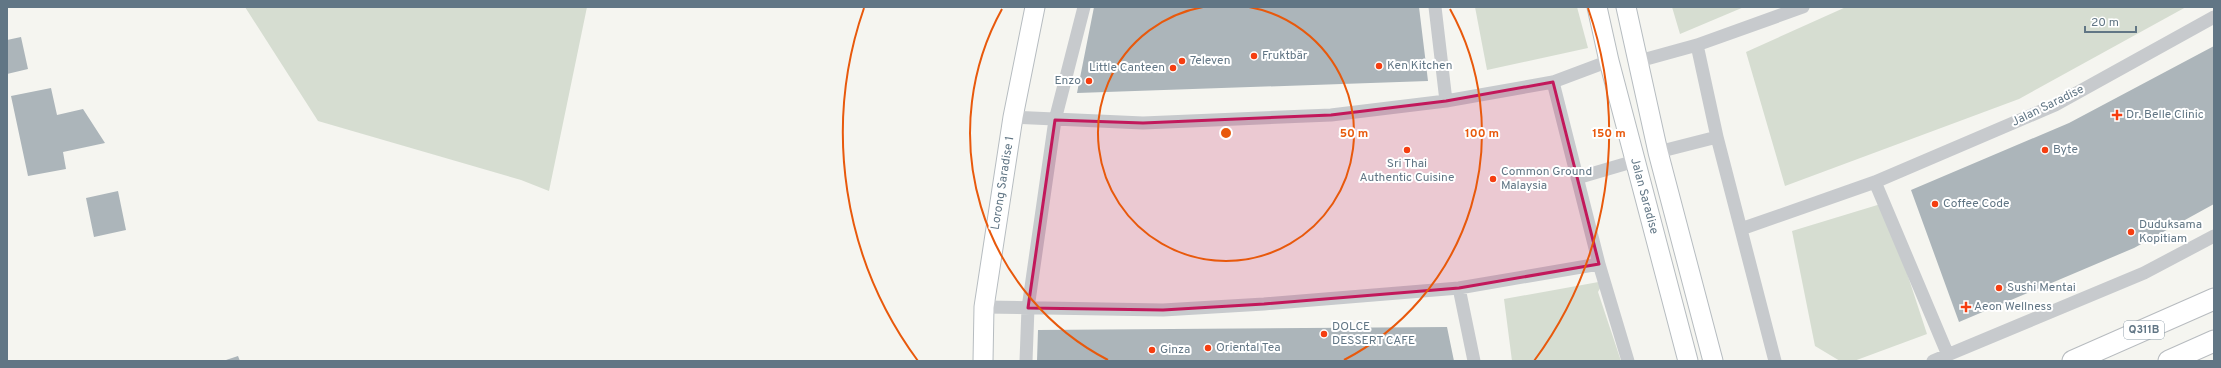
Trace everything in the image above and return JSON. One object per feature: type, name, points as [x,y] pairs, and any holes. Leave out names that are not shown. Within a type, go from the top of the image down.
[{"type":"main road","name":"Lorong Saradise 1","points":[[983,361],[984,307],[1013,117],[1035,7]]},
{"type":"main road","name":"Jalan Saradise","points":[[1597,7],[1609,61],[1688,361]]},
{"type":"main road","name":"Jalan Saradise","points":[[1626,7],[1658,152],[1713,361]]},
{"type":"main road","name":"Q311B","points":[[2073,361],[2214,299]]},
{"type":"main road","points":[[2168,361],[2214,341]]},
{"type":"street","points":[[1026,361],[1028,308],[1055,120],[1084,7]]},
{"type":"street","points":[[1435,7],[1446,101]]},
{"type":"street","points":[[1639,61],[1697,45],[1803,7]]},
{"type":"street","name":"Jalan Saradise","points":[[1741,228],[1875,182],[2055,105],[2214,17]]},
{"type":"street","points":[[1697,45],[1717,137],[1776,359]]},
{"type":"street","points":[[1013,117],[1143,123],[1323,115],[1446,101],[1553,82],[1609,61]]},
{"type":"street","points":[[1553,82],[1599,264],[1628,361]]},
{"type":"street","name":"Jalan Saradise","points":[[1658,152],[1717,137]]},
{"type":"street","points":[[1577,178],[1635,161]]},
{"type":"street","points":[[1875,182],[1948,355]]},
{"type":"street","points":[[1933,361],[2144,273],[2214,236]]},
{"type":"street","points":[[984,307],[1163,310],[1264,304],[1459,288],[1599,264]]},
{"type":"street","points":[[1459,288],[1474,361]]},
{"type":"highlighted area","points":[[1553,82],[1599,264],[1459,288],[1264,304],[1163,310],[1028,308],[1055,120],[1143,123],[1331,115],[1446,101]]},
{"type":"shaded area","points":[[245,7],[587,7],[549,191],[521,180],[318,121]]},
{"type":"shaded area","points":[[1475,7],[1577,7],[1588,48],[1487,70]]},
{"type":"shaded area","points":[[1672,7],[1744,7],[1680,34]]},
{"type":"shaded area","points":[[1846,7],[2186,7],[2019,99],[1785,186],[1746,52]]},
{"type":"shaded area","points":[[1884,203],[1927,334],[1854,361],[1840,361],[1815,346],[1792,231]]},
{"type":"shaded area","points":[[1604,281],[1598,292],[1621,361],[1512,361],[1504,299]]},
{"type":"building","name":"Fruktbär","points":[[1094,7],[1419,7],[1428,81],[1077,93]]},
{"type":"building","points":[[21,37],[28,69],[7,74],[7,40]]},
{"type":"building","points":[[2214,46],[2214,204],[2134,248],[1959,322],[1911,190],[2069,123]]},
{"type":"building","points":[[51,88],[57,115],[83,109],[105,143],[63,152],[66,169],[28,176],[11,96]]},
{"type":"building","points":[[118,191],[126,230],[94,237],[86,198]]},
{"type":"building","points":[[1447,327],[1454,361],[1037,361],[1038,330]]},
{"type":"building","points":[[238,356],[240,361],[223,361]]},
{"type":"place","name":"Fruktbär","points":[[1254,56]]},
{"type":"place","name":"7eleven","points":[[1182,61]]},
{"type":"place","name":"Ken Kitchen","points":[[1379,66]]},
{"type":"place","name":"Little Canteen","points":[[1173,68]]},
{"type":"place","name":"Enzo","points":[[1089,81]]},
{"type":"place","name":"Dr. Belle Clinic","points":[[2117,115]]},
{"type":"place","name":"Sri Thai Authentic Cuisine","points":[[1407,150]]},
{"type":"place","name":"Byte","points":[[2045,150]]},
{"type":"place","name":"Common Ground Malaysia","points":[[1493,179]]},
{"type":"place","name":"Coffee Code","points":[[1935,204]]},
{"type":"place","name":"Duduksama Kopitiam","points":[[2131,232]]},
{"type":"place","name":"Sushi Mentai","points":[[1999,288]]},
{"type":"place","name":"Aeon Wellness","points":[[1966,307]]},
{"type":"place","name":"DOLCE DESSERT CAFE","points":[[1324,334]]},
{"type":"place","name":"Oriental Tea","points":[[1208,348]]},
{"type":"place","name":"Ginza","points":[[1152,350]]}]
